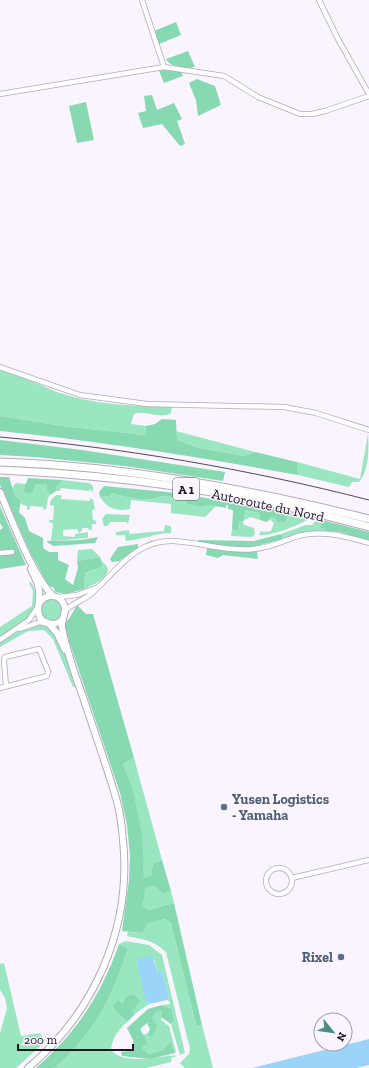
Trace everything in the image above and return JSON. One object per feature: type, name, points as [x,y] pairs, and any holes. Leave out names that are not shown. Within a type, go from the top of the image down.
[{"type":"highway","name":"Autoroute du Nord","points":[[0,462],[110,471],[182,480],[270,496],[369,519]]},
{"type":"highway","name":"Autoroute du Nord","points":[[0,470],[82,476],[170,486],[260,502],[369,527]]},
{"type":"main road","points":[[0,492],[28,555],[46,589],[63,601],[66,610],[63,618],[63,629],[68,654],[117,800],[125,854],[124,886],[115,936],[108,957],[90,996],[64,1033],[28,1068]]},
{"type":"main road","points":[[28,555],[29,564],[39,588],[39,616],[57,633],[68,654]]},
{"type":"main road","points":[[38,606],[44,598],[56,596]]},
{"type":"main road","points":[[47,623],[58,622],[63,618]]},
{"type":"street","points":[[0,94],[164,67],[224,76],[258,97],[300,114],[326,112],[369,95],[338,39],[320,0]]},
{"type":"street","points":[[143,2],[164,67]]},
{"type":"street","points":[[0,367],[80,395],[147,404],[284,407],[316,413],[369,430]]},
{"type":"street","points":[[66,610],[87,597],[127,558],[150,545],[163,541],[253,549],[273,546],[303,535],[317,533],[341,535],[369,543]]},
{"type":"street","points":[[0,553],[12,552]]},
{"type":"street","points":[[56,596],[77,595],[97,587]]},
{"type":"street","points":[[0,640],[18,629],[35,614],[38,606]]},
{"type":"street","points":[[18,629],[40,622],[47,623]]},
{"type":"street","points":[[0,688],[47,676],[48,671],[39,649],[5,657],[6,686]]},
{"type":"street","points":[[292,878],[369,860]]},
{"type":"street","points":[[276,868],[286,870],[292,878],[289,889],[283,893],[274,893],[266,884],[267,875],[276,868]]},
{"type":"green space","points":[[176,22],[181,35],[159,44],[154,31]]},
{"type":"green space","points":[[188,51],[195,67],[184,68],[175,66],[166,59]]},
{"type":"green space","points":[[167,69],[180,70],[183,76],[164,83],[159,71]]},
{"type":"green space","points":[[197,79],[215,86],[221,105],[198,116],[196,100],[189,83]]},
{"type":"green space","points":[[152,95],[157,110],[174,103],[182,119],[177,121],[185,144],[180,146],[162,124],[143,128],[138,113],[146,111],[144,96]]},
{"type":"green space","points":[[86,102],[94,140],[77,143],[69,106]]},
{"type":"green space","points":[[0,370],[15,374],[73,397],[115,404],[172,407],[171,413],[167,415],[143,413],[134,414],[131,424],[146,426],[145,435],[62,426],[0,416]]},
{"type":"green space","points":[[0,416],[62,426],[145,435],[146,426],[155,424],[162,419],[176,420],[177,440],[199,448],[245,456],[255,452],[297,462],[298,475],[149,450],[0,431]]},
{"type":"green space","points":[[176,431],[255,452],[245,456],[199,448],[177,440]]},
{"type":"green space","points":[[368,434],[367,466],[359,482],[352,482],[349,487],[298,475],[297,462],[360,479]]},
{"type":"green space","points":[[0,440],[82,450],[225,472],[223,481],[125,466],[0,455]]},
{"type":"green space","points":[[0,477],[9,477],[15,496],[21,500],[19,512],[25,518],[29,531],[43,538],[43,548],[49,552],[58,552],[58,560],[69,565],[65,579],[73,585],[78,568],[77,561],[100,557],[103,566],[85,573],[84,589],[66,594],[55,592],[54,588],[48,585],[31,554],[0,485]]},
{"type":"green space","points":[[28,478],[62,480],[57,486],[56,491],[50,495],[46,488],[47,484],[36,484],[34,491],[30,494],[23,492]]},
{"type":"green space","points":[[62,480],[89,483],[93,486],[93,492],[90,489],[89,491],[61,488],[60,491],[56,491],[57,486]]},
{"type":"green space","points":[[16,483],[26,484],[23,492],[30,494],[34,491],[36,484],[47,484],[46,488],[50,495],[46,509],[44,510],[43,507],[30,506],[30,509],[27,510],[27,506],[21,504],[21,500],[15,496],[12,488]]},
{"type":"green space","points":[[104,486],[177,493],[288,512],[286,522],[277,523],[276,519],[271,517],[267,522],[260,520],[259,513],[245,510],[243,521],[239,521],[238,531],[232,529],[233,510],[228,509],[228,505],[226,505],[226,508],[210,505],[203,507],[188,504],[184,498],[161,496],[146,500],[118,495],[116,493],[111,493],[110,496],[100,497],[99,492]]},
{"type":"green space","points":[[111,493],[146,500],[161,496],[184,498],[203,507],[210,505],[216,506],[205,517],[171,513],[171,504],[131,500],[130,509],[121,510],[109,506],[100,497],[110,496]]},
{"type":"green space","points":[[57,495],[61,495],[61,499],[90,501],[90,498],[93,500],[95,509],[92,510],[93,520],[96,521],[96,524],[92,524],[92,530],[82,528],[82,531],[78,533],[78,529],[63,530],[63,536],[75,537],[75,534],[88,532],[88,538],[51,541],[53,523],[49,522],[49,520],[53,520],[54,506],[50,505],[50,503]]},
{"type":"green space","points":[[0,506],[26,565],[0,569],[0,530],[3,528],[0,523]]},
{"type":"green space","points":[[245,510],[259,513],[260,520],[250,517],[243,521],[244,525],[254,528],[255,534],[252,537],[231,536],[232,529],[238,531],[239,521]]},
{"type":"green space","points":[[288,512],[311,517],[302,523],[286,529],[270,534],[259,535],[261,531],[271,531],[274,523],[269,519],[271,517],[276,519],[277,523],[286,522]]},
{"type":"green space","points":[[106,514],[130,515],[128,524],[126,522],[110,522],[108,526],[104,526],[102,519]]},
{"type":"green space","points":[[317,519],[322,520],[320,527],[327,531],[305,532],[283,539],[281,534],[306,525],[312,525]]},
{"type":"green space","points":[[322,520],[369,532],[369,541],[340,532],[327,531],[320,527]]},
{"type":"green space","points":[[165,525],[171,526],[171,533],[126,541],[125,535],[116,535],[116,532],[129,530],[129,534],[164,531]]},
{"type":"green space","points":[[281,534],[283,539],[256,546],[258,559],[223,555],[218,558],[206,555],[208,543],[198,542],[198,540],[254,541]]},
{"type":"green space","points":[[98,537],[95,543],[54,546],[47,541],[81,540]]},
{"type":"green space","points":[[138,544],[138,548],[119,561],[112,562],[110,559],[118,547]]},
{"type":"green space","points":[[92,549],[100,557],[77,561],[78,550]]},
{"type":"green space","points":[[101,560],[108,568],[106,575],[92,586],[84,589],[85,573],[103,566]]},
{"type":"green space","points":[[31,582],[36,598],[33,614],[0,637],[0,627],[32,606],[33,591],[29,583]]},
{"type":"green space","points":[[52,599],[60,602],[63,610],[60,618],[52,621],[44,618],[41,610],[44,602]]},
{"type":"green space","points":[[77,605],[86,614],[93,614],[134,758],[123,764],[133,791],[142,834],[144,878],[151,875],[153,863],[162,860],[171,891],[163,894],[155,886],[146,887],[142,907],[149,910],[174,903],[202,1025],[196,1025],[171,923],[164,919],[147,924],[143,933],[122,931],[129,880],[130,856],[127,825],[120,793],[65,629],[64,623],[69,619]]},
{"type":"green space","points":[[40,624],[47,627],[59,641],[67,660],[75,687],[73,687],[53,639],[44,630],[28,631],[0,647],[0,643],[19,631]]},
{"type":"green space","points":[[134,758],[162,860],[153,863],[151,875],[144,878],[138,820],[123,764]]},
{"type":"green space","points":[[155,886],[163,894],[171,891],[174,903],[149,910],[141,907],[146,887]]},
{"type":"green space","points":[[164,919],[171,923],[196,1025],[202,1025],[213,1068],[185,1068],[180,1063],[189,1054],[190,1049],[166,952],[153,943],[127,936],[128,932],[143,933],[147,924]]},
{"type":"green space","points":[[126,941],[149,945],[162,955],[185,1053],[180,1055],[171,1024],[174,1021],[172,1009],[162,1005],[170,1004],[170,1002],[167,1000],[169,997],[162,971],[158,973],[154,959],[146,1002],[149,1004],[135,1014],[118,999],[112,1007],[127,1022],[116,1035],[111,1050],[118,1055],[137,1059],[177,1056],[171,1058],[171,1062],[146,1068],[54,1068],[68,1055],[91,1028],[109,998],[128,948],[119,944]]},
{"type":"green space","points":[[119,944],[128,948],[122,966],[109,998],[91,1028],[68,1055],[54,1068],[36,1068],[64,1041],[86,1012],[104,980]]},
{"type":"green space","points":[[4,963],[21,1036],[40,1033],[46,1041],[16,1068],[0,1068],[0,1033],[7,1008],[5,998],[0,990],[0,964]]},
{"type":"green space","points":[[134,994],[140,1001],[132,1011],[135,1014],[127,1022],[112,1007],[118,999],[123,1004],[126,997]]},
{"type":"green space","points":[[162,1005],[172,1009],[174,1021],[171,1024],[161,1017],[162,1011],[157,1011],[152,1018],[157,1026],[152,1037],[147,1036],[150,1029],[147,1023],[140,1029],[148,1043],[142,1048],[149,1054],[163,1050],[171,1041],[175,1053],[150,1059],[122,1056],[121,1052],[134,1050],[133,1040],[127,1028],[148,1009]]},
{"type":"green space","points":[[157,1011],[162,1011],[161,1020],[169,1026],[175,1053],[171,1041],[163,1050],[149,1054],[142,1048],[148,1043],[143,1035],[148,1033],[147,1036],[152,1037],[152,1018]]},
{"type":"water","points":[[152,956],[158,973],[162,971],[169,997],[167,1000],[149,1004],[146,1002],[137,961],[139,958]]},
{"type":"water","points":[[369,1039],[369,1065],[356,1068],[252,1068],[317,1052],[353,1052],[353,1043]]},
{"type":"railway","points":[[0,437],[93,447],[186,461],[232,469],[369,500]]},
{"type":"place","name":"Yusen Logistics - Yamaha","points":[[224,807]]},
{"type":"place","name":"Rixel","points":[[341,957]]}]
